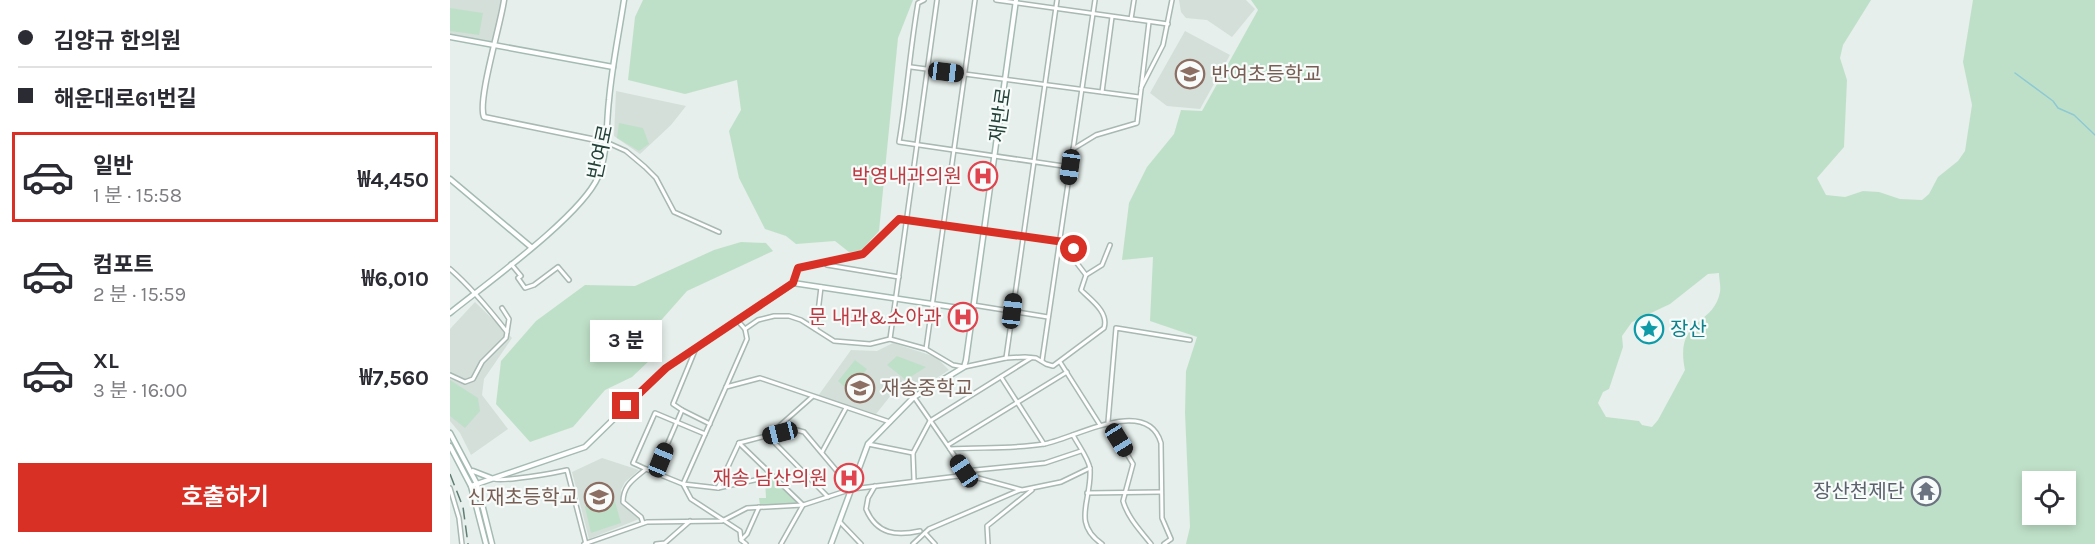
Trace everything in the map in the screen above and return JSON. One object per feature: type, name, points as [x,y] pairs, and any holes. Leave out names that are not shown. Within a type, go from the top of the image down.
[{"type":"main road","points":[[504,0],[482,111],[484,117],[606,142]]},
{"type":"main road","name":"반여로","points":[[450,313],[531,247],[589,194],[599,175],[606,142],[613,67],[624,0]]},
{"type":"main road","name":"재반로","points":[[983,230],[1016,1]]},
{"type":"main road","points":[[450,37],[613,67]]},
{"type":"main road","points":[[450,179],[531,247]]},
{"type":"main road","points":[[831,544],[868,444],[914,397],[964,367],[983,230]]},
{"type":"main road","points":[[471,486],[492,478],[516,473],[585,447],[651,381],[697,347],[793,283],[932,304],[973,307]]},
{"type":"main road","points":[[450,433],[477,484],[492,544]]},
{"type":"main road","points":[[450,446],[471,486],[486,544]]},
{"type":"main road","points":[[471,470],[492,478]]},
{"type":"street","points":[[924,0],[918,3],[912,37],[911,67],[899,142],[1070,167]]},
{"type":"street","points":[[890,339],[937,0]]},
{"type":"street","points":[[926,350],[975,0]]},
{"type":"street","points":[[996,0],[1168,24]]},
{"type":"street","points":[[1006,358],[1057,0]]},
{"type":"street","points":[[1042,361],[1095,0]]},
{"type":"street","points":[[1131,19],[1134,0]]},
{"type":"street","points":[[1140,89],[1163,45],[1172,0]]},
{"type":"street","points":[[1102,92],[1112,16]]},
{"type":"street","points":[[1072,149],[1096,135],[1137,123],[1149,21]]},
{"type":"street","points":[[911,67],[1139,97]]},
{"type":"street","points":[[606,142],[626,151],[645,166],[656,178],[674,212],[719,232]]},
{"type":"street","points":[[793,283],[798,268],[822,265],[863,254],[899,219],[1071,243],[1076,262],[1086,275]]},
{"type":"street","points":[[745,330],[758,320],[781,315],[797,318],[834,342],[870,344],[890,339],[926,350],[953,365],[964,367],[1006,358],[1032,357],[1053,366],[1104,328],[1106,322],[1104,315],[1081,290],[1086,275],[1102,265],[1110,244]]},
{"type":"street","points":[[511,264],[521,276],[518,278],[525,288],[534,285],[558,267],[569,280]]},
{"type":"street","points":[[822,265],[899,277]]},
{"type":"street","points":[[450,269],[475,293],[507,332]]},
{"type":"street","points":[[816,330],[821,287]]},
{"type":"street","points":[[973,307],[1048,317]]},
{"type":"street","points":[[450,375],[465,382],[473,380],[482,362],[506,338],[509,319],[502,308]]},
{"type":"street","points":[[737,320],[745,330],[747,339],[683,487],[691,499],[740,531],[741,540],[746,544]]},
{"type":"street","points":[[1151,544],[1127,514],[1123,501],[1133,464],[1108,422],[1116,328],[1190,340]]},
{"type":"street","points":[[697,347],[673,404],[710,424]]},
{"type":"street","points":[[914,481],[913,453],[930,420],[1032,357]]},
{"type":"street","points":[[1060,362],[1100,425]]},
{"type":"street","points":[[949,447],[1067,372]]},
{"type":"street","points":[[1002,377],[1044,444]]},
{"type":"street","points":[[726,387],[760,378],[890,422]]},
{"type":"street","points":[[768,436],[812,397]]},
{"type":"street","points":[[914,397],[966,473],[1022,490]]},
{"type":"street","points":[[822,452],[846,408]]},
{"type":"street","points":[[655,472],[682,410]]},
{"type":"street","points":[[705,434],[655,414],[633,463],[683,484],[717,488],[773,476]]},
{"type":"street","points":[[949,447],[1044,444],[1108,422],[1138,422],[1159,435],[1162,518],[1171,539],[1164,544]]},
{"type":"street","points":[[739,443],[800,430],[808,436],[852,489]]},
{"type":"street","points":[[1073,435],[1090,468],[1085,524],[1089,534],[1102,544]]},
{"type":"street","points":[[768,436],[828,497]]},
{"type":"street","points":[[739,443],[803,504]]},
{"type":"street","points":[[717,488],[739,443]]},
{"type":"street","points":[[868,444],[913,453]]},
{"type":"street","points":[[516,473],[520,477],[567,470],[585,544],[597,543],[643,523],[722,520],[747,508],[803,504],[852,489],[1045,463],[1081,451]]},
{"type":"street","points":[[875,486],[868,498],[866,509],[886,532],[900,536],[923,532],[1022,490],[1061,482],[1090,468]]},
{"type":"street","points":[[643,523],[641,517],[623,502],[623,492],[646,469]]},
{"type":"street","points":[[450,488],[459,518],[462,544]]},
{"type":"street","points":[[988,544],[987,526],[1034,488]]},
{"type":"street","points":[[1088,493],[1161,492]]},
{"type":"street","points":[[781,544],[803,504]]},
{"type":"street","points":[[741,540],[747,534],[759,507]]},
{"type":"street","points":[[656,544],[665,543],[690,521]]},
{"type":"street","points":[[840,522],[861,544]]},
{"type":"street","points":[[913,544],[923,532]]},
{"type":"street","points":[[923,532],[935,544]]},
{"type":"shaded area","points":[[450,0],[501,0],[493,43],[450,34]]},
{"type":"shaded area","points":[[1179,0],[1246,0],[1255,9],[1232,37],[1207,20],[1186,18],[1181,12]]},
{"type":"shaded area","name":"반여초등학교","points":[[1185,31],[1230,55],[1200,109],[1167,106],[1150,93]]},
{"type":"shaded area","points":[[616,91],[686,106],[671,125],[640,154],[614,136]]},
{"type":"shaded area","points":[[475,302],[512,338],[484,379],[482,395],[508,429],[471,455],[460,433],[450,421],[450,329]]},
{"type":"shaded area","name":"재송중학교","points":[[893,343],[936,357],[949,370],[912,394],[903,380],[876,414],[818,396],[851,350],[877,351]]},
{"type":"shaded area","name":"신재초등학교","points":[[602,458],[639,470],[625,482],[621,490],[621,503],[639,519],[589,539],[572,472]]},
{"type":"green space","points":[[643,0],[913,0],[898,38],[879,231],[861,251],[849,252],[835,241],[796,244],[786,236],[765,229],[739,178],[729,131],[741,110],[737,80],[685,94],[628,80],[635,17]]},
{"type":"green space","points":[[1251,0],[1871,0],[1843,45],[1840,58],[1847,80],[1844,147],[1817,178],[1826,195],[1845,197],[1863,191],[1879,192],[1900,199],[1922,200],[1929,194],[1938,177],[1958,161],[1965,151],[1972,105],[1963,62],[1973,0],[2095,0],[2095,544],[1186,544],[1190,527],[1185,413],[1186,371],[1197,337],[1150,321],[1153,257],[1122,260],[1129,203],[1147,167],[1174,134],[1181,110],[1202,111],[1258,10]],"holes":[[[1719,273],[1720,290],[1716,303],[1690,331],[1685,341],[1683,353],[1685,370],[1652,427],[1642,425],[1639,421],[1606,417],[1598,403],[1603,392],[1609,389],[1623,347],[1622,336],[1632,322],[1670,304],[1708,274]]]},
{"type":"green space","points":[[450,8],[483,13],[479,35],[450,31]]},
{"type":"green space","points":[[619,123],[643,128],[649,144],[639,151],[617,138]]},
{"type":"green space","points":[[741,242],[766,243],[773,251],[687,291],[656,326],[661,341],[650,360],[632,377],[605,390],[573,427],[530,442],[496,404],[501,361],[536,321],[585,285],[635,286],[714,250]]},
{"type":"green space","points":[[897,356],[926,367],[906,380],[887,365]]},
{"type":"green space","points":[[855,360],[867,369],[849,391],[838,381]]},
{"type":"green space","points":[[450,380],[478,398],[480,411],[465,428],[450,416]]},
{"type":"green space","points":[[773,478],[800,503],[760,505],[759,498],[766,498],[765,479]]},
{"type":"green space","points":[[614,498],[621,523],[591,533],[585,507],[588,503]]},
{"type":"waterway","points":[[2015,73],[2053,101],[2058,108],[2074,115],[2095,135]]},
{"type":"railway","points":[[450,474],[463,507],[468,544]]},
{"type":"place","name":"반여초등학교","points":[[1190,74]]},
{"type":"place","name":"박영내과의원","points":[[983,176]]},
{"type":"place","name":"문 내과&소아과","points":[[963,317]]},
{"type":"place","name":"장산","points":[[1649,329]]},
{"type":"place","name":"재송중학교","points":[[860,388]]},
{"type":"place","name":"재송 남산의원","points":[[849,478]]},
{"type":"place","name":"장산천제단","points":[[1926,491]]},
{"type":"place","name":"신재초등학교","points":[[599,497]]},
{"type":"route","points":[[626,406],[666,368],[793,283],[798,268],[822,265],[863,254],[899,219],[1071,243],[1074,249]]}]
